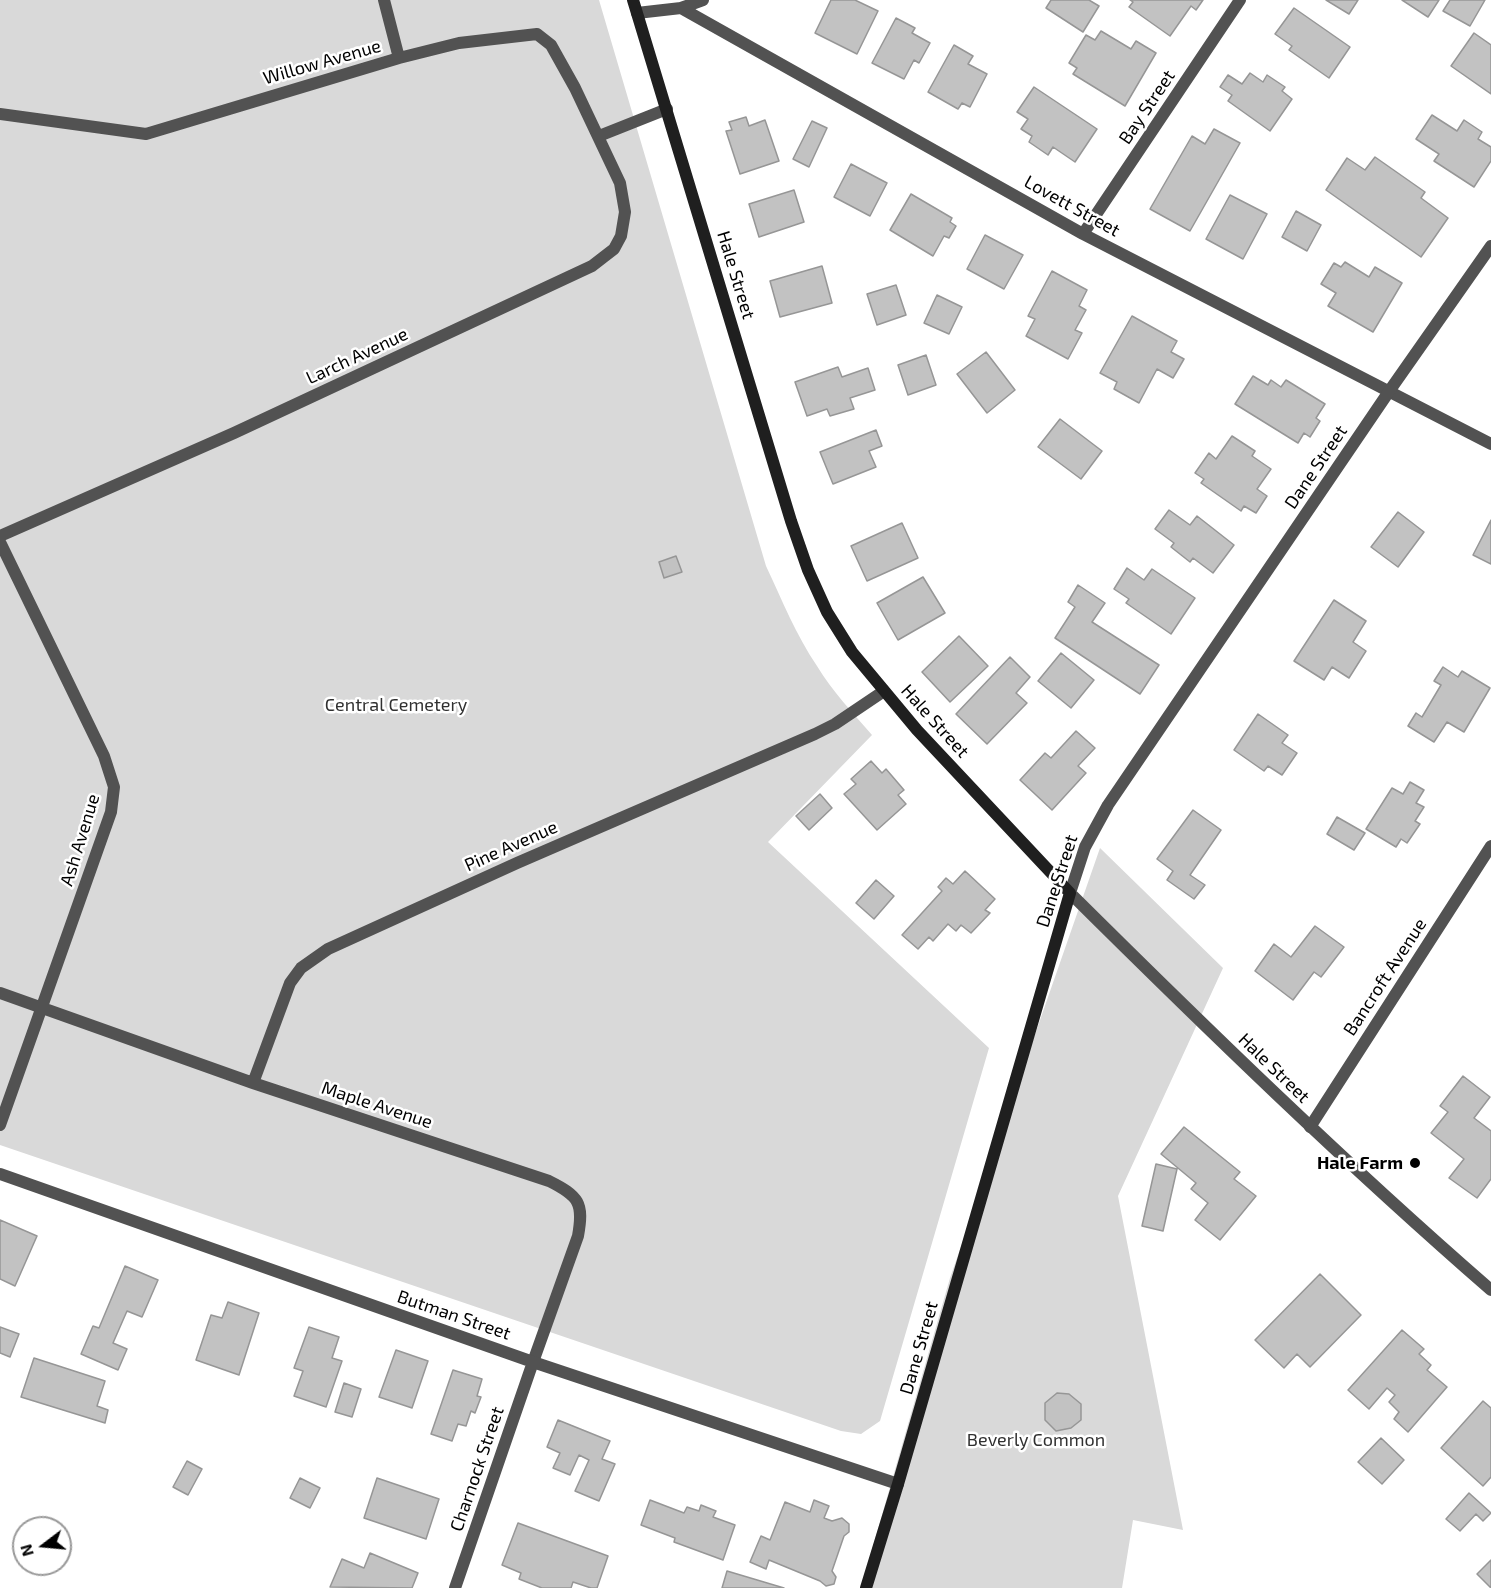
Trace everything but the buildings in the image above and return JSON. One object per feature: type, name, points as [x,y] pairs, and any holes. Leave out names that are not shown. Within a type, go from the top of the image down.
[{"type":"main road","name":"Hale Street","points":[[633,0],[791,520],[808,570],[827,612],[852,652],[917,730],[1070,893]]},
{"type":"main road","name":"Dane Street","points":[[866,1588],[1070,893]]},
{"type":"street","points":[[384,0],[399,58]]},
{"type":"street","points":[[637,13],[681,8],[703,0]]},
{"type":"street","name":"Bay Street","points":[[1083,234],[1240,0]]},
{"type":"street","name":"Lovett Street","points":[[681,8],[1083,234],[1491,444]]},
{"type":"street","name":"Willow Avenue","points":[[0,114],[146,134],[399,58],[459,43],[537,34],[551,45],[598,136]]},
{"type":"street","points":[[598,136],[667,109]]},
{"type":"street","name":"Larch Avenue","points":[[0,536],[234,433],[592,266],[615,249],[621,236],[625,212],[620,183],[598,136]]},
{"type":"street","name":"Dane Street","points":[[1070,893],[1084,847],[1108,805],[1389,390],[1491,246]]},
{"type":"street","name":"Ash Avenue","points":[[0,542],[104,756],[114,787],[111,812],[0,1125]]},
{"type":"street","name":"Pine Avenue","points":[[253,1083],[290,983],[301,968],[328,949],[507,867],[815,734],[884,691]]},
{"type":"street","name":"Bancroft Avenue","points":[[1310,1127],[1491,846]]},
{"type":"street","name":"Hale Street","points":[[1070,893],[1310,1127],[1491,1290]]},
{"type":"street","name":"Maple Avenue","points":[[0,993],[253,1083],[549,1181],[568,1190],[580,1206],[578,1236],[533,1362]]},
{"type":"street","name":"Butman Street","points":[[0,1174],[533,1362],[898,1484]]},
{"type":"street","name":"Charnock Street","points":[[455,1588],[533,1362]]},
{"type":"green space","name":"Central Cemetery","points":[[0,0],[599,0],[766,566],[809,654],[836,693],[872,735],[768,842],[989,1048],[880,1421],[861,1434],[841,1431],[0,1145]]},
{"type":"green space","name":"Beverly Common","points":[[1100,848],[1223,968],[1118,1196],[1183,1530],[1133,1520],[1122,1588],[861,1588],[950,1278]]},
{"type":"place","name":"Hale Farm","points":[[1415,1163]]}]
